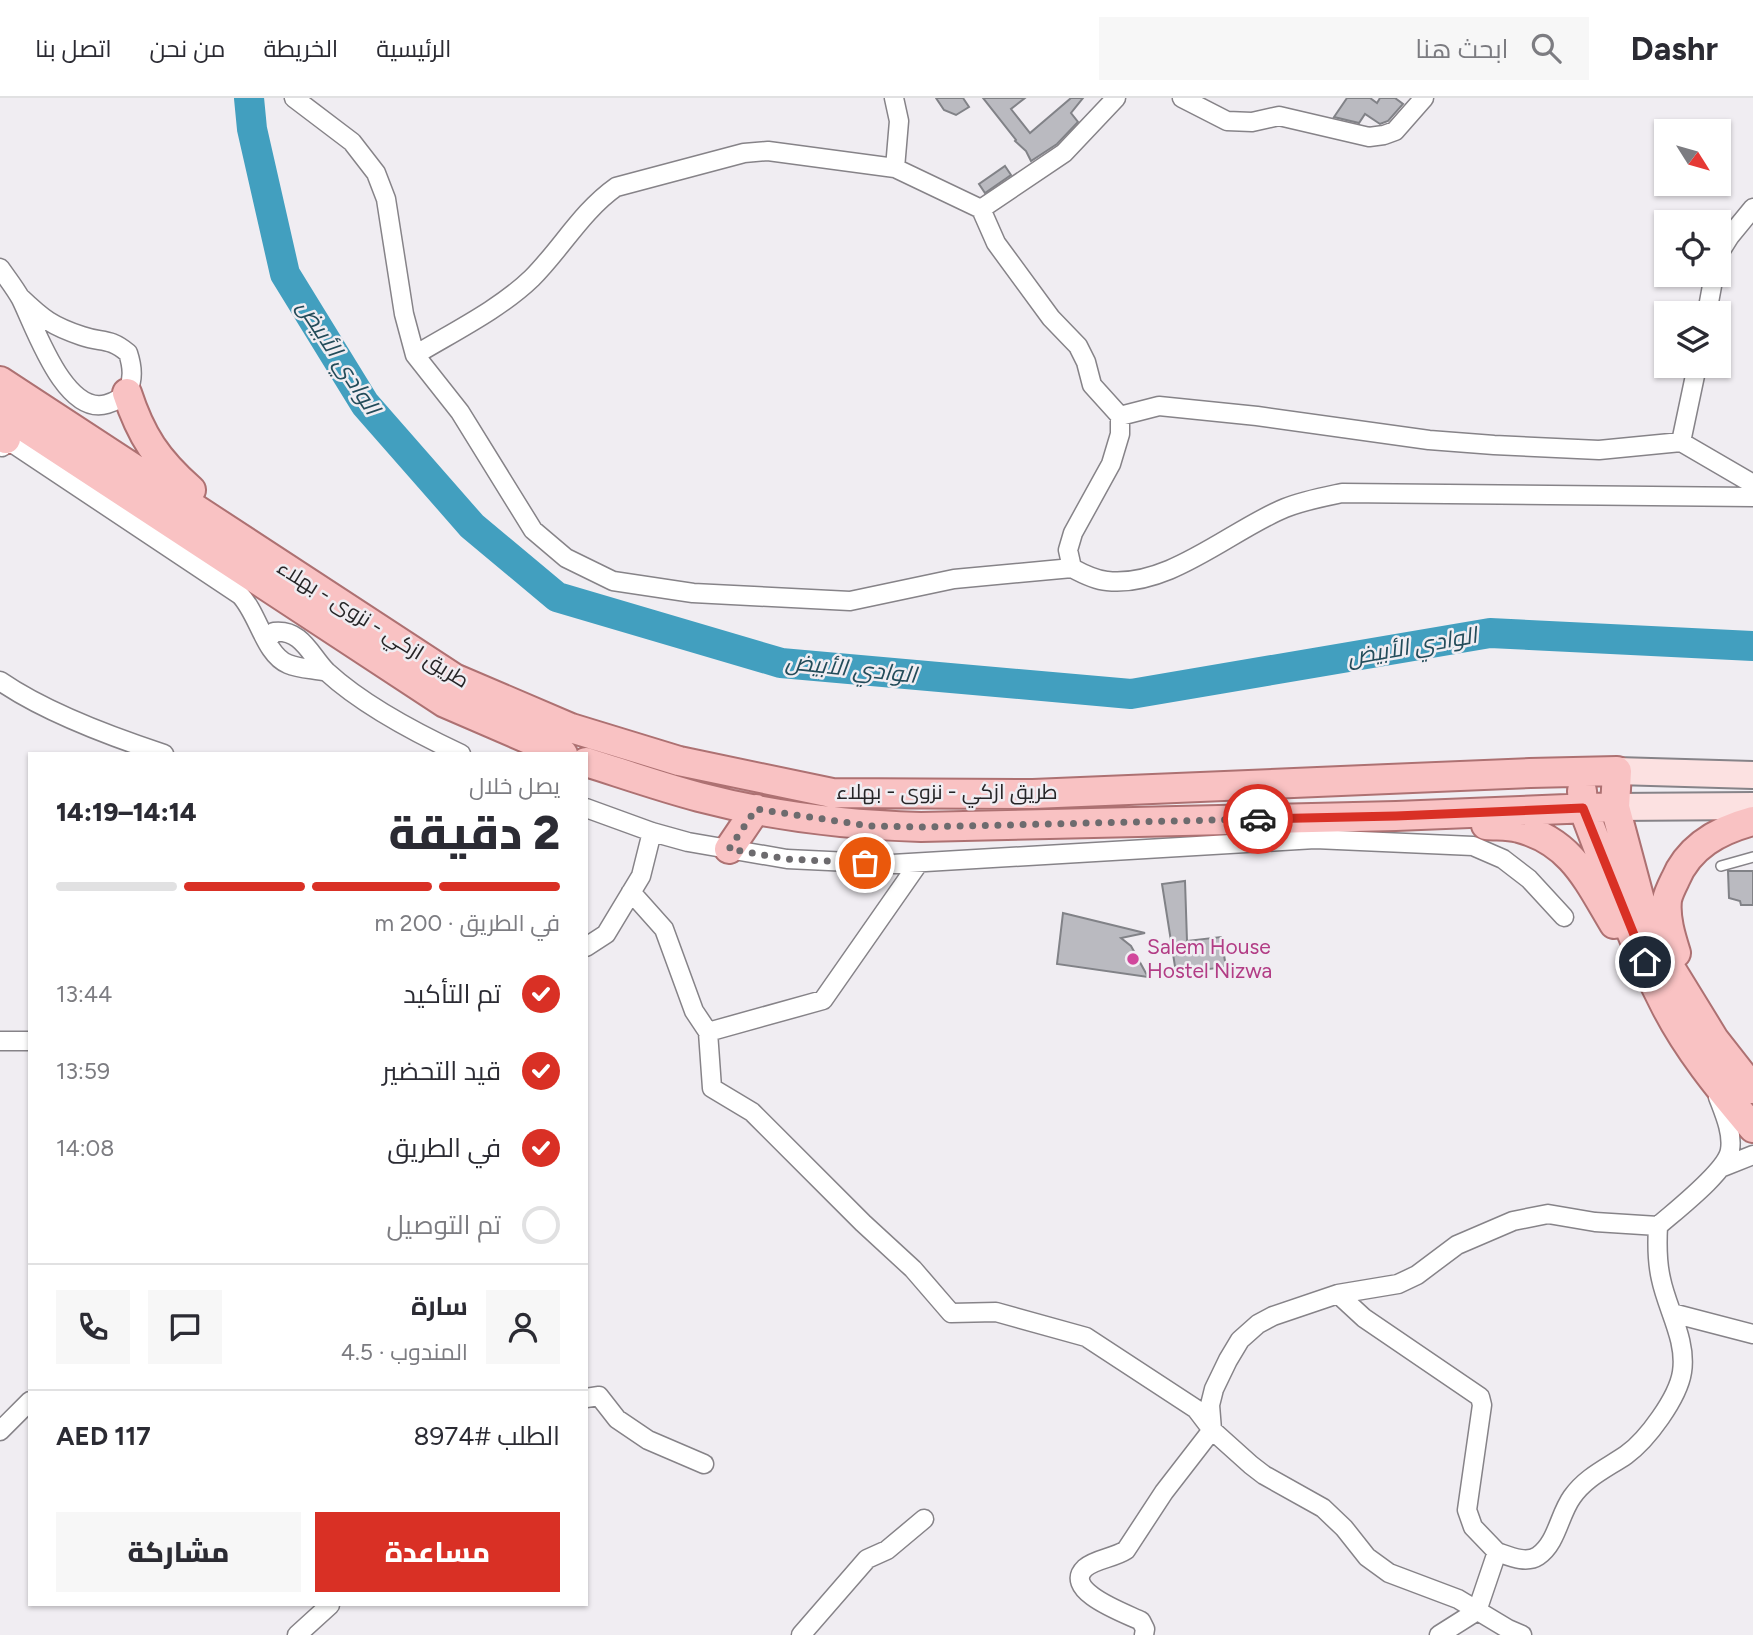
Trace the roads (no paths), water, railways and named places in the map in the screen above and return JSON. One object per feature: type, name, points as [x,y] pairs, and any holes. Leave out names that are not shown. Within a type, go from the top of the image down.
[{"type":"main road","name":"طريق ازكي - نزوى - بهلاء","points":[[0,382],[454,678],[571,729],[679,761],[832,793],[1033,794],[1617,771]]},
{"type":"main road","points":[[127,393],[143,434],[162,463],[272,561]]},
{"type":"main road","name":"طريق ازكي - نزوى - بهلاء","points":[[0,411],[445,703],[558,752]]},
{"type":"main road","name":"طريق ازكي - نزوى - بهلاء","points":[[588,763],[700,797],[756,809],[870,826],[1396,816],[1615,807]]},
{"type":"main road","points":[[1617,771],[1615,807],[1641,904],[1668,964],[1714,1039],[1753,1089]]},
{"type":"main road","points":[[1581,772],[1583,808],[1627,922],[1663,1003]]},
{"type":"main road","points":[[729,849],[756,809]]},
{"type":"main road","points":[[1396,816],[1519,828],[1552,842],[1577,862],[1711,1077],[1753,1128]]},
{"type":"main road","points":[[1714,1039],[1681,971],[1669,929],[1667,899],[1680,867],[1702,843],[1724,829],[1753,821]]},
{"type":"street","points":[[295,98],[352,142],[376,173],[386,199],[404,314],[415,355],[460,412],[533,530],[566,558],[613,581],[693,593],[850,601],[954,579],[1072,568],[1087,576],[1108,581],[1139,579],[1184,562],[1286,508],[1342,493],[1753,497]]},
{"type":"street","points":[[894,98],[899,121],[895,168]]},
{"type":"street","points":[[981,209],[1064,153],[1116,98]]},
{"type":"street","points":[[1182,98],[1227,121],[1252,122],[1279,116],[1369,137],[1395,131],[1424,98]]},
{"type":"street","points":[[415,355],[517,292],[550,258],[600,198],[616,187],[744,153],[768,151],[895,168],[981,209],[996,243],[1051,318],[1078,346],[1086,362],[1092,385],[1120,416],[1120,434],[1111,464],[1073,533],[1068,550],[1072,568]]},
{"type":"street","points":[[1731,235],[1753,208]]},
{"type":"street","points":[[0,268],[20,297],[43,349],[76,397],[101,406],[114,402],[127,393],[132,380],[132,364],[128,353],[106,340],[85,338],[46,322],[20,297]]},
{"type":"street","points":[[1681,442],[1694,378]]},
{"type":"street","points":[[1120,416],[1160,406],[1257,416],[1429,440],[1494,445],[1599,450],[1681,442],[1753,484]]},
{"type":"street","points":[[2,441],[240,595],[248,603],[274,653],[289,665],[327,672]]},
{"type":"street","points":[[268,640],[274,632],[282,631],[296,636],[327,672],[398,723],[457,752]]},
{"type":"street","points":[[0,681],[18,694],[121,740],[158,752]]},
{"type":"street","points":[[1617,771],[1753,775]]},
{"type":"street","points":[[1615,807],[1753,806]]},
{"type":"street","points":[[588,809],[652,832],[787,859],[918,864],[1315,839],[1473,846],[1503,859],[1529,879],[1564,917]]},
{"type":"street","points":[[588,946],[606,934],[641,876],[652,832]]},
{"type":"street","points":[[708,1032],[822,1000],[918,864]]},
{"type":"street","points":[[631,892],[664,929],[694,1011],[708,1032],[712,1088],[752,1112],[913,1269],[951,1313],[996,1312],[1086,1337],[1196,1409],[1212,1430],[1264,1475],[1323,1508],[1344,1528],[1367,1557],[1389,1573],[1448,1594],[1522,1635]]},
{"type":"street","points":[[0,1041],[28,1041]]},
{"type":"street","points":[[1711,1077],[1731,1136],[1730,1152],[1723,1167]]},
{"type":"street","points":[[1338,1294],[1364,1318],[1480,1397],[1482,1405],[1467,1510],[1473,1527],[1497,1552],[1524,1560],[1537,1557],[1549,1543],[1571,1498],[1587,1480],[1629,1453],[1652,1429],[1675,1392],[1682,1372],[1682,1351],[1661,1279],[1657,1247],[1658,1226],[1723,1167],[1753,1155]]},
{"type":"street","points":[[1144,1635],[1145,1629],[1141,1620],[1092,1596],[1082,1586],[1080,1576],[1083,1569],[1090,1565],[1126,1550],[1164,1492],[1212,1430],[1210,1405],[1214,1389],[1240,1340],[1258,1324],[1273,1316],[1338,1294],[1398,1284],[1417,1275],[1457,1245],[1513,1221],[1548,1214],[1595,1222],[1658,1226]]},
{"type":"street","points":[[1672,1313],[1753,1334]]},
{"type":"street","points":[[588,1398],[599,1396],[617,1419],[648,1440],[704,1464]]},
{"type":"street","points":[[0,1431],[28,1403]]},
{"type":"street","points":[[802,1635],[867,1559],[887,1550],[924,1519]]},
{"type":"street","points":[[1438,1635],[1476,1611],[1497,1552]]},
{"type":"street","points":[[297,1635],[329,1606]]},
{"type":"lane","points":[[1721,866],[1753,857]]},
{"type":"waterway","name":"الوادي الأبيض","points":[[249,98],[252,129],[285,274],[365,404],[472,526],[557,597],[781,663],[1131,694],[1490,633],[1753,646]]},
{"type":"place","name":"Salem House Hostel Nizwa","points":[[1133,959]]}]
